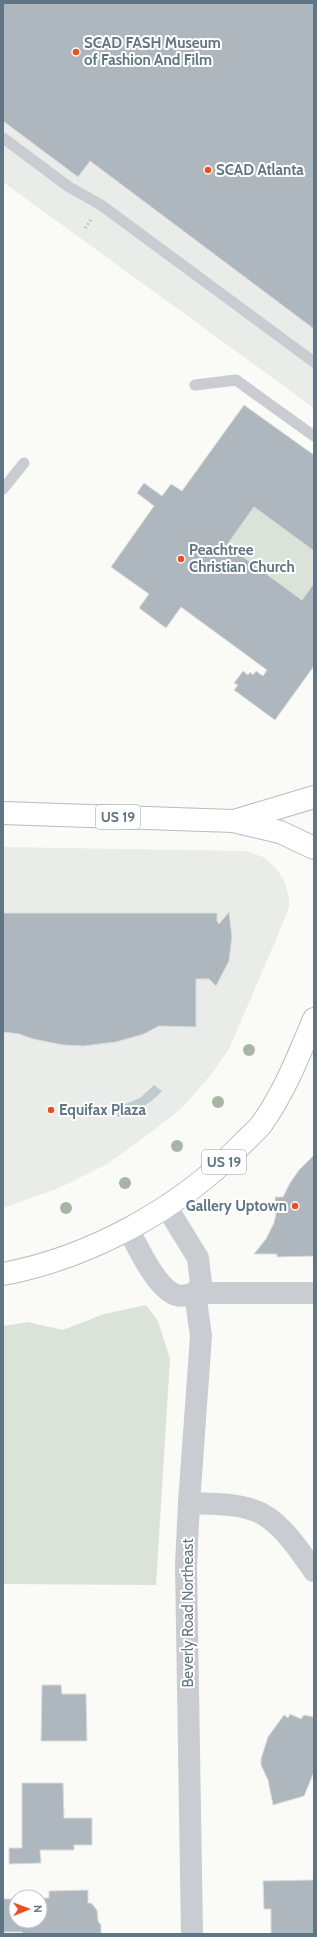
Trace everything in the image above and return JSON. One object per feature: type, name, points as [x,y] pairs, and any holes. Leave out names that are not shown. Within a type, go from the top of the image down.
[{"type":"main road","name":"US 19","points":[[3,813],[233,821],[314,797]]},
{"type":"main road","points":[[233,821],[280,832],[314,848]]},
{"type":"main road","name":"US 19","points":[[3,1274],[61,1258],[103,1242],[128,1230],[190,1190],[222,1164],[260,1125],[286,1080],[314,1019]]},
{"type":"street","points":[[166,1206],[198,1258],[201,1284],[195,1293]]},
{"type":"street","points":[[128,1230],[153,1273],[176,1295],[187,1296],[195,1293],[314,1293]]},
{"type":"street","name":"Beverly Road Northeast","points":[[192,1934],[186,1565],[201,1336],[195,1293]]},
{"type":"street","points":[[189,1503],[229,1504],[259,1513],[269,1518],[292,1540],[314,1571]]},
{"type":"lane","points":[[3,138],[69,187],[101,205],[314,362]]},
{"type":"lane","points":[[195,385],[236,380],[314,436]]},
{"type":"lane","points":[[3,489],[24,463]]},
{"type":"shaded area","name":"SCAD Atlanta","points":[[3,3],[314,3],[314,408],[3,182]]},
{"type":"shaded area","name":"Peachtree Christian Church","points":[[254,507],[314,551],[314,583],[302,600],[227,545]]},
{"type":"shaded area","points":[[3,847],[246,851],[263,857],[276,868],[284,880],[289,898],[289,907],[229,1049],[213,1072],[181,1109],[107,1164],[59,1188],[3,1208]]},
{"type":"shaded area","points":[[154,1085],[162,1091],[157,1096],[131,1113],[118,1117],[116,1108],[140,1098]]},
{"type":"shaded area","points":[[146,1305],[158,1321],[170,1359],[156,1585],[3,1584],[3,1326],[28,1322],[63,1330],[104,1314]]},
{"type":"building","name":"SCAD Atlanta","points":[[3,3],[314,3],[314,329],[90,161],[78,177],[3,121]]},
{"type":"building","name":"Peachtree Christian Church","points":[[244,405],[314,455],[314,551],[254,507],[227,545],[302,600],[314,583],[314,666],[275,720],[234,690],[238,685],[234,683],[243,671],[248,675],[250,672],[253,675],[256,671],[263,676],[267,670],[181,607],[166,628],[139,608],[149,594],[111,567],[154,506],[137,493],[144,483],[162,496],[171,484],[182,491]]},
{"type":"building","points":[[229,912],[232,937],[229,961],[216,986],[209,979],[196,979],[196,1027],[159,1026],[144,1034],[116,1042],[83,1046],[63,1045],[33,1039],[19,1034],[3,1032],[3,913],[217,913],[217,921],[219,924]]},
{"type":"building","name":"Gallery Uptown","points":[[314,1155],[314,1256],[277,1257],[277,1254],[254,1254],[266,1239],[274,1223],[276,1214],[275,1197],[283,1197],[299,1170]]},
{"type":"building","points":[[42,1685],[61,1685],[62,1694],[86,1694],[87,1741],[41,1741]]},
{"type":"building","points":[[290,1714],[301,1719],[304,1715],[314,1717],[314,1772],[304,1796],[273,1805],[268,1780],[261,1765],[261,1759],[268,1737],[284,1715],[288,1718]]},
{"type":"building","points":[[22,1783],[63,1783],[64,1818],[92,1818],[92,1845],[74,1845],[74,1850],[40,1850],[41,1863],[9,1864],[9,1848],[22,1848]]},
{"type":"building","points":[[314,1880],[314,1934],[271,1934],[271,1909],[264,1909],[263,1881]]},
{"type":"building","points":[[88,1890],[88,1903],[91,1903],[97,1910],[98,1921],[101,1925],[101,1934],[22,1934],[22,1932],[3,1932],[3,1899],[8,1899],[8,1929],[48,1929],[49,1891]]},
{"type":"place","name":"SCAD FASH Museum of Fashion And Film","points":[[76,52]]},
{"type":"place","name":"SCAD Atlanta","points":[[208,170]]},
{"type":"place","name":"Peachtree Christian Church","points":[[181,559]]},
{"type":"place","name":"Equifax Plaza","points":[[51,1110]]},
{"type":"place","name":"Gallery Uptown","points":[[295,1206]]}]
